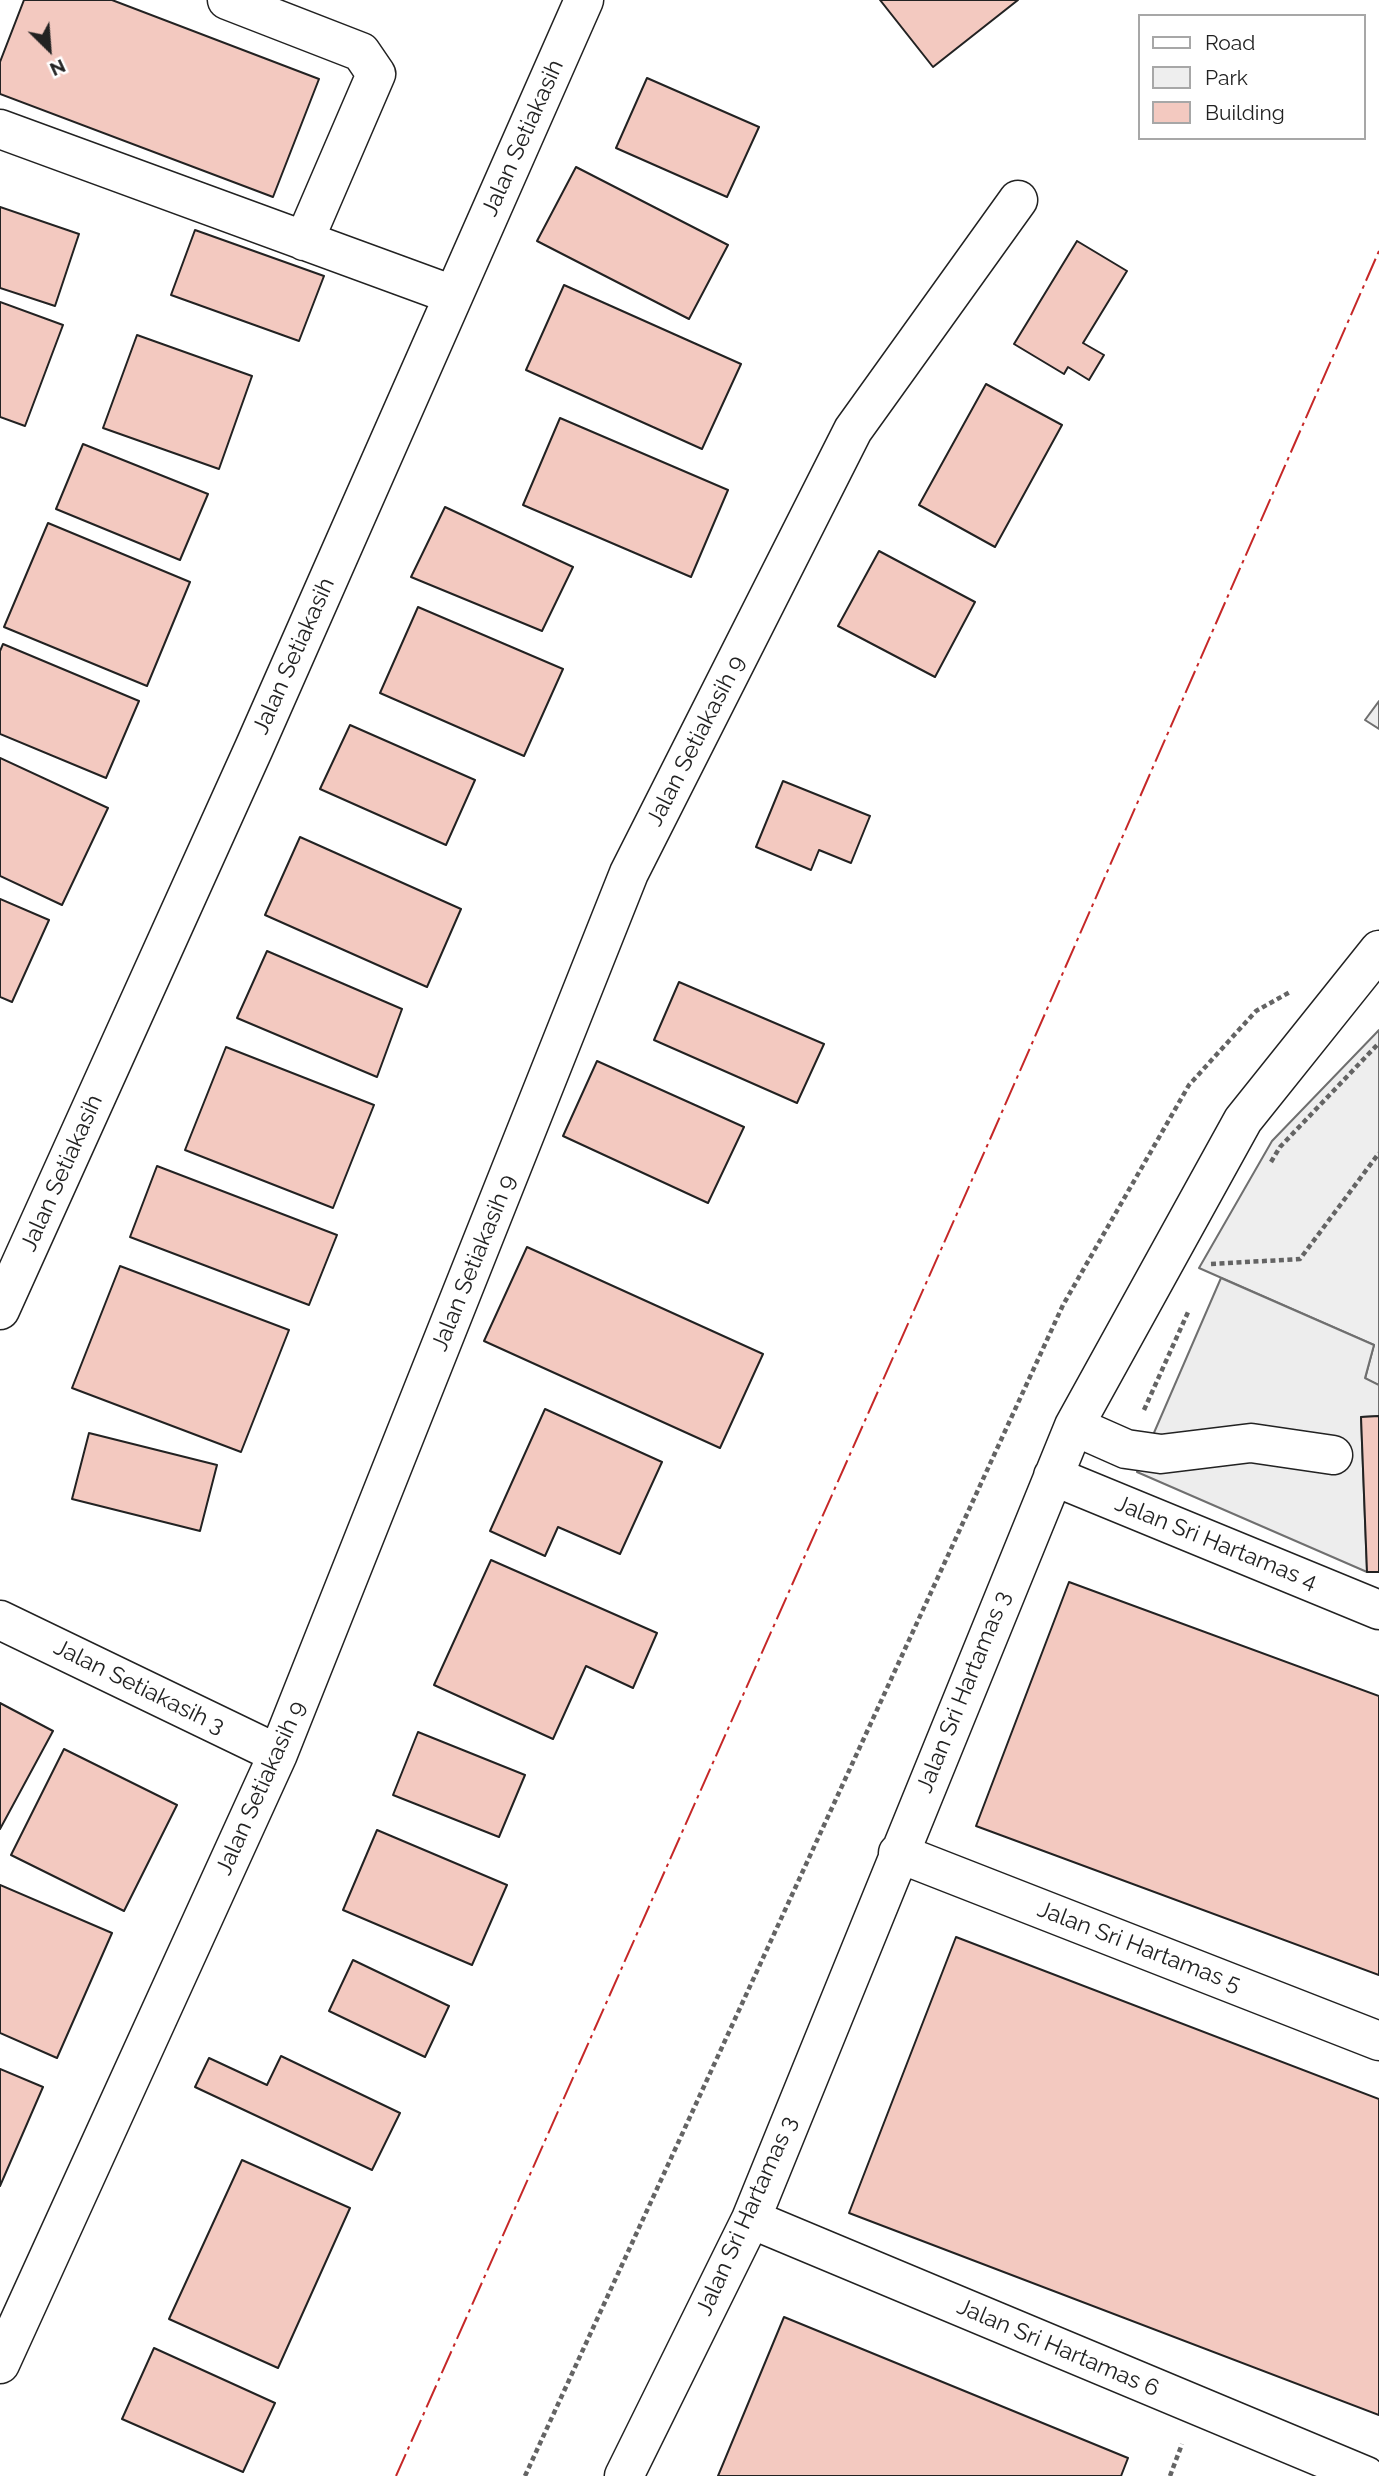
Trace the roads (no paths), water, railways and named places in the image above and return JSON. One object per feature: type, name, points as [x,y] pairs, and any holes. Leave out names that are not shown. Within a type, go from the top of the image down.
[{"type":"street","points":[[227,0],[361,52],[376,74],[304,241]]},
{"type":"street","name":"Jalan Setiakasih","points":[[0,1310],[453,295],[581,1]]},
{"type":"street","points":[[0,129],[453,295]]},
{"type":"street","name":"Jalan Setiakasih 9","points":[[0,2364],[278,1754],[629,873],[853,430],[1018,200]]},
{"type":"street","name":"Jalan Sri Hartamas 3","points":[[624,2476],[751,2219],[1074,1426],[1243,1120],[1379,950]]},
{"type":"street","points":[[1074,1426],[1126,1449],[1161,1454],[1251,1443],[1333,1455]]},
{"type":"street","name":"Jalan Sri Hartamas 4","points":[[1053,1476],[1379,1610]]},
{"type":"street","name":"Jalan Setiakasih 3","points":[[0,1620],[278,1754]]},
{"type":"street","name":"Jalan Sri Hartamas 5","points":[[898,1853],[1379,2041]]},
{"type":"street","name":"Jalan Sri Hartamas 6","points":[[751,2219],[1366,2476]]}]
